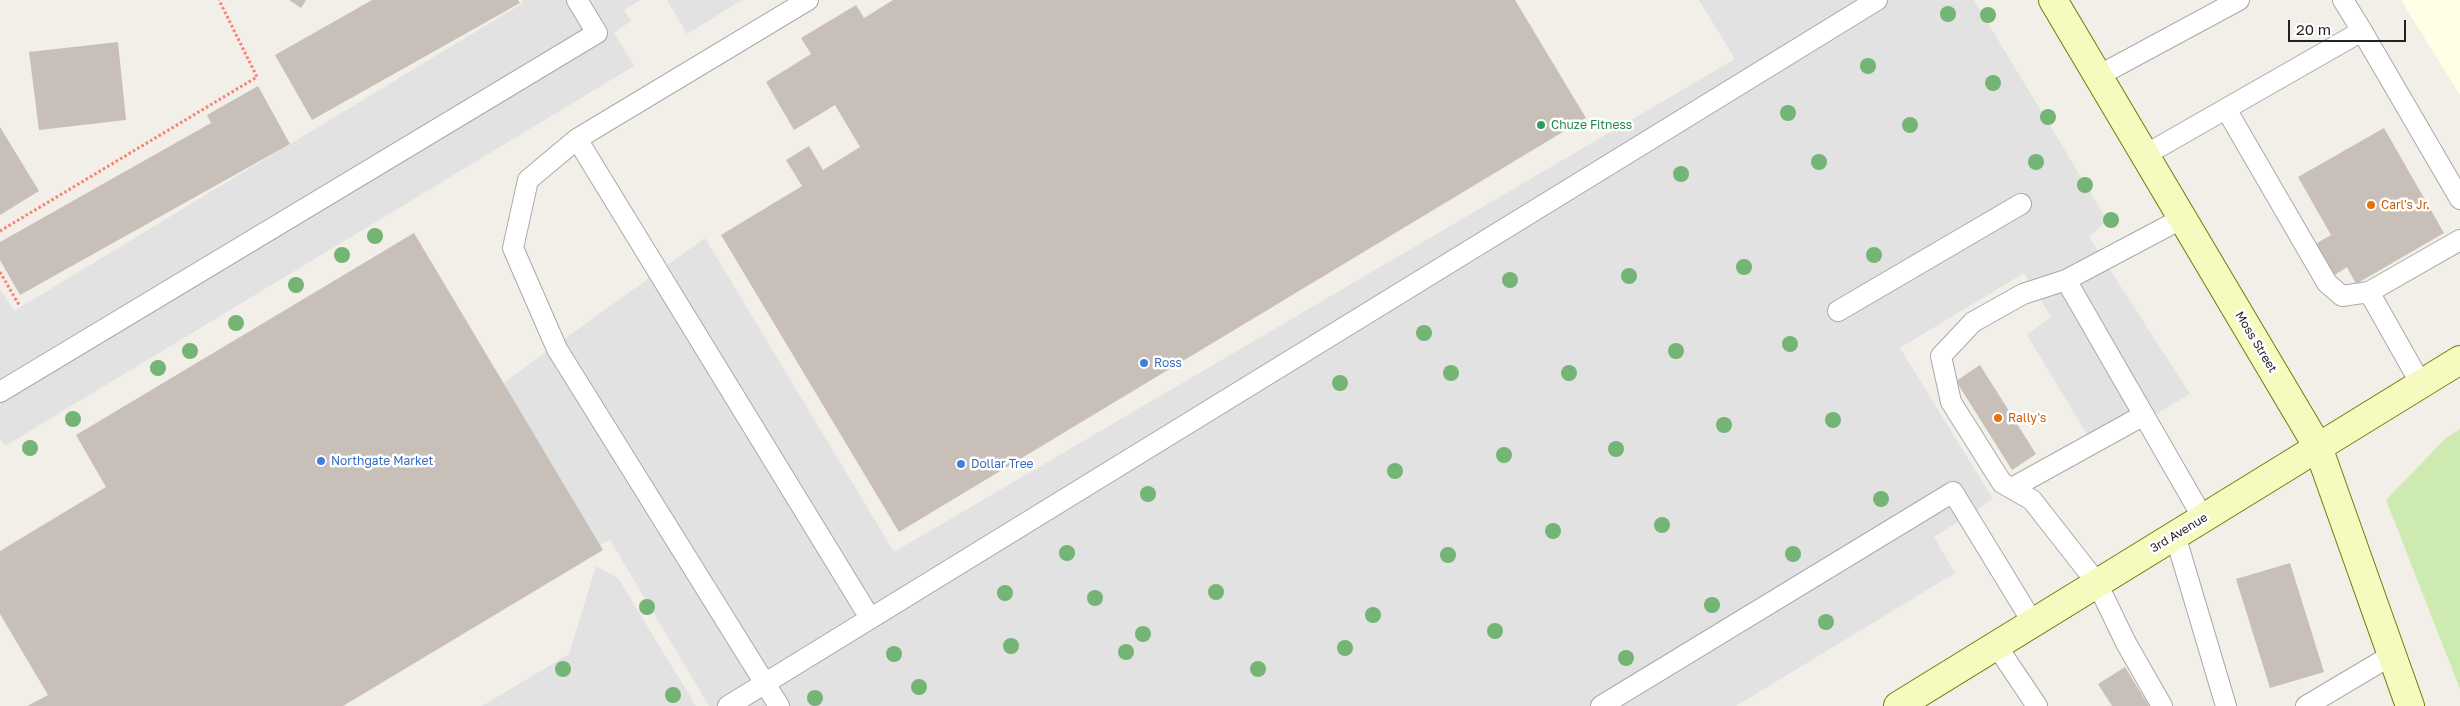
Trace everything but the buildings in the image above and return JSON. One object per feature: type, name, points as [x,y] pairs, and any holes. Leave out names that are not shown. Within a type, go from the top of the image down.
[{"type":"street","name":"Moss Street","points":[[2053,0],[2318,447],[2410,706]]},
{"type":"street","name":"3rd Avenue","points":[[1898,706],[2460,360]]},
{"type":"lane","points":[[0,392],[596,33],[577,0]]},
{"type":"lane","points":[[780,706],[556,349],[513,248],[528,180],[577,139],[808,0]]},
{"type":"lane","points":[[728,706],[1877,0]]},
{"type":"lane","points":[[2098,76],[2239,0]]},
{"type":"lane","points":[[2342,0],[2460,199]]},
{"type":"lane","points":[[2146,155],[2362,31]]},
{"type":"lane","points":[[2226,109],[2327,282],[2342,296],[2369,292],[2460,240]]},
{"type":"lane","points":[[577,139],[870,618]]},
{"type":"lane","points":[[1838,311],[2020,204]]},
{"type":"lane","points":[[2162,706],[2126,643],[2097,583],[2032,500],[2002,483],[1952,402],[1941,356],[1972,322],[2023,294],[2066,280],[2183,218]]},
{"type":"lane","points":[[2066,280],[2203,518]]},
{"type":"lane","points":[[2369,292],[2421,384]]},
{"type":"lane","points":[[2012,488],[2144,415]]},
{"type":"lane","points":[[1601,706],[1954,492],[2033,623]]},
{"type":"lane","points":[[2175,535],[2226,706]]},
{"type":"lane","points":[[1996,646],[2036,706]]},
{"type":"lane","points":[[2306,706],[2392,655]]},
{"type":"path","points":[[0,231],[257,78],[219,0]]},
{"type":"path","points":[[0,272],[19,304]]},
{"type":"shaded area","points":[[522,0],[640,0],[624,10],[631,21],[614,33],[634,66],[5,446],[0,439],[0,289],[14,311],[523,3]]},
{"type":"shaded area","points":[[667,0],[742,0],[687,34]]},
{"type":"shaded area","points":[[1699,0],[1974,0],[2107,220],[2089,237],[2190,394],[2096,449],[2027,335],[2051,317],[2024,273],[1900,348],[1993,499],[1934,537],[1955,573],[1736,706],[709,706],[610,540],[600,545],[503,383],[705,238],[894,552],[1735,59]]},
{"type":"shaded area","points":[[2401,0],[2460,0],[2460,95]]},
{"type":"shaded area","points":[[596,566],[618,578],[696,706],[482,706],[569,654]]},
{"type":"green space","points":[[2460,429],[2460,689],[2386,500],[2446,438]]},
{"type":"place","name":"Chuze Fitness","points":[[1541,125]]},
{"type":"place","name":"Carl's Jr.","points":[[2371,205]]},
{"type":"place","name":"Ross","points":[[1144,363]]},
{"type":"place","name":"Rally's","points":[[1998,418]]},
{"type":"place","name":"Northgate Market","points":[[321,461]]},
{"type":"place","name":"Dollar Tree","points":[[961,464]]}]
